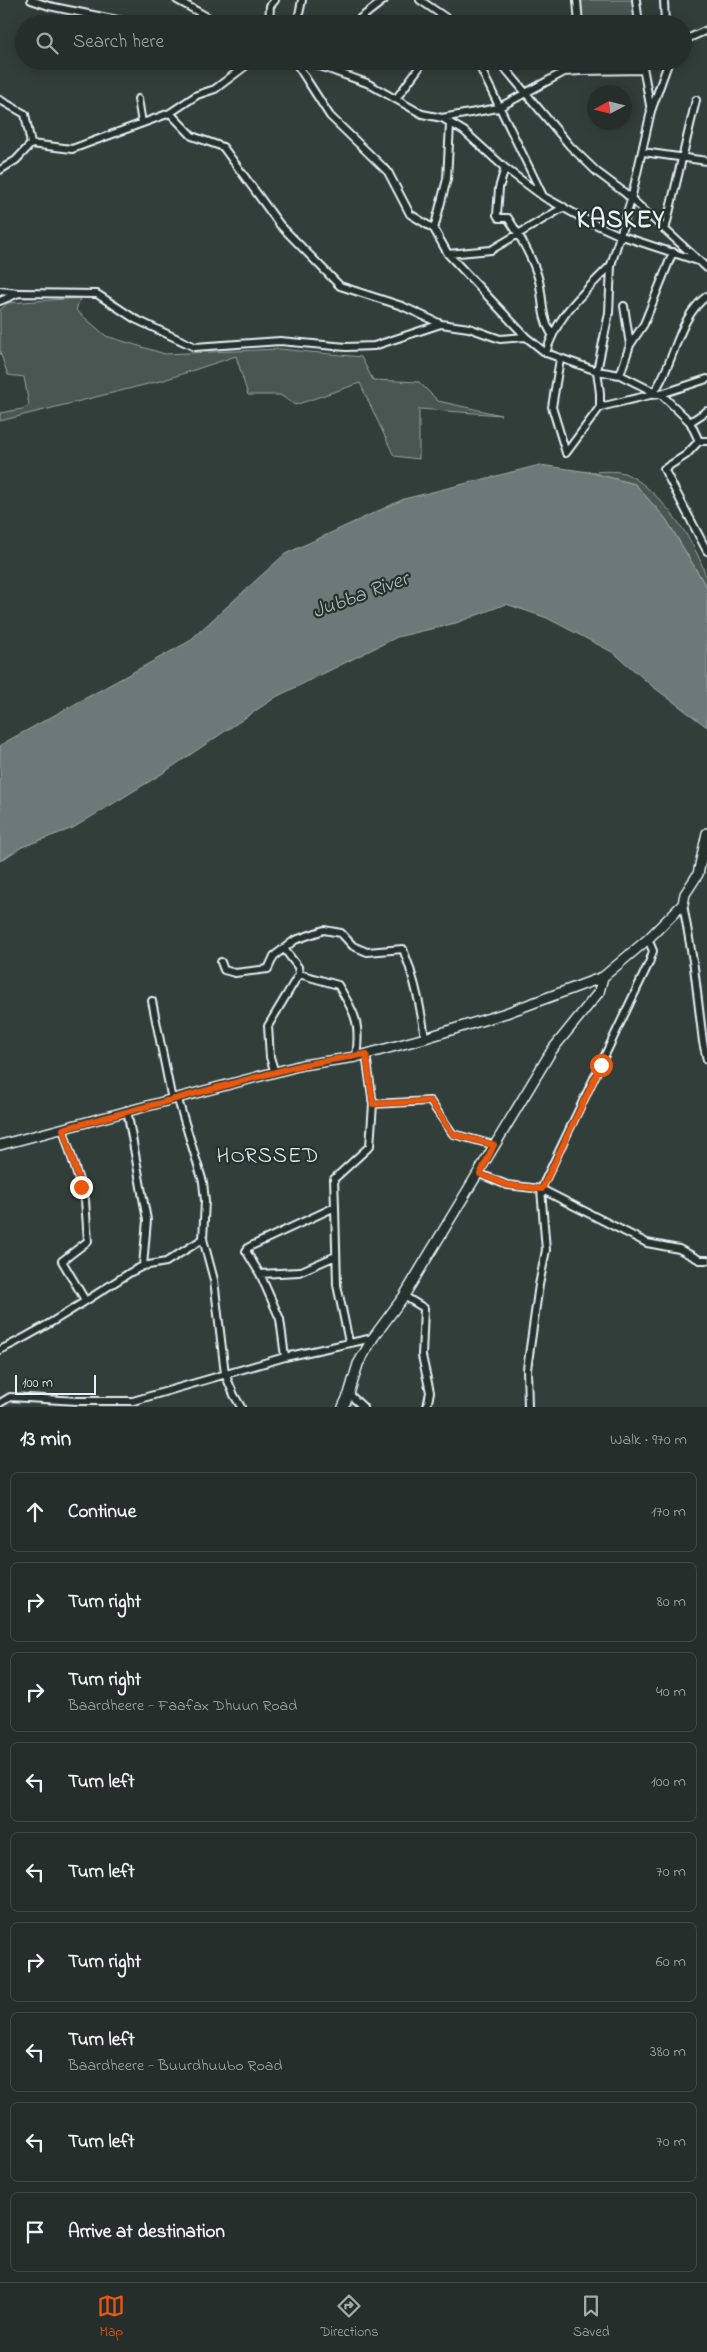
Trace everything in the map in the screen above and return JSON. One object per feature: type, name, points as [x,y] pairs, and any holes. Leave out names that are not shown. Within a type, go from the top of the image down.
[{"type":"main road","points":[[0,1145],[127,1110],[178,1100],[302,1065],[356,1057],[425,1038],[506,1014],[603,976],[648,940],[683,904],[685,894],[698,874],[707,833]]},
{"type":"main road","points":[[343,1407],[350,1394],[358,1364],[373,1338],[404,1296],[480,1174],[494,1145],[552,1050],[599,992],[603,976]]},
{"type":"street","points":[[31,0],[49,6],[92,15]]},
{"type":"street","points":[[177,0],[204,15]]},
{"type":"street","points":[[270,15],[270,6],[274,0]]},
{"type":"street","points":[[299,15],[302,0]]},
{"type":"street","points":[[365,15],[384,0]]},
{"type":"street","points":[[420,0],[442,15]]},
{"type":"street","points":[[577,0],[578,15]]},
{"type":"street","points":[[636,0],[637,15]]},
{"type":"street","points":[[664,0],[665,15]]},
{"type":"street","points":[[692,37],[707,30]]},
{"type":"street","points":[[31,144],[72,149],[170,113],[197,95],[216,89],[240,70]]},
{"type":"street","points":[[302,70],[330,116],[388,172],[410,214],[434,229],[448,254],[526,338],[546,354],[596,371],[620,375],[655,394],[690,422],[699,441]]},
{"type":"street","points":[[335,70],[348,74],[396,98],[422,114],[442,118],[498,108],[564,72],[643,70],[651,111]]},
{"type":"street","points":[[396,98],[417,70]]},
{"type":"street","points":[[481,70],[498,108],[544,197]]},
{"type":"street","points":[[507,70],[570,146],[707,268]]},
{"type":"street","points":[[560,359],[552,407],[566,453],[600,407],[600,393],[596,371],[609,313],[611,265],[631,200],[651,111],[665,70]]},
{"type":"street","points":[[138,99],[142,123]]},
{"type":"street","points":[[0,100],[25,114],[31,144]]},
{"type":"street","points":[[665,230],[696,100]]},
{"type":"street","points":[[170,113],[192,136],[224,147],[280,225],[340,286],[402,306],[441,324],[469,328],[500,339],[526,338]]},
{"type":"street","points":[[442,118],[450,125],[464,132],[504,168],[544,197],[620,235],[698,261]]},
{"type":"street","points":[[434,229],[447,179],[450,125]]},
{"type":"street","points":[[0,170],[16,160],[31,144]]},
{"type":"street","points":[[643,152],[707,161]]},
{"type":"street","points":[[504,168],[499,188],[497,215],[499,218],[508,218],[519,234],[538,277],[544,321],[551,333]]},
{"type":"street","points":[[448,254],[491,250],[564,207]]},
{"type":"street","points":[[620,375],[630,345],[644,324],[673,252]]},
{"type":"street","points":[[546,354],[551,333],[560,319],[611,265]]},
{"type":"street","points":[[0,291],[97,294],[135,319],[194,347],[280,340],[346,347],[374,346],[441,324]]},
{"type":"street","points":[[0,301],[19,293]]},
{"type":"street","points":[[655,394],[663,380],[687,319],[707,296]]},
{"type":"street","points":[[624,306],[630,345]]},
{"type":"street","points":[[600,407],[707,379]]},
{"type":"street","points":[[690,422],[707,411]]},
{"type":"street","points":[[707,441],[699,441],[686,455],[664,469],[707,551]]},
{"type":"street","points":[[683,904],[707,1060]]},
{"type":"street","points":[[221,962],[224,970],[235,972],[268,970],[274,956],[285,950],[296,940],[324,930],[341,933],[353,946],[367,952],[403,949],[420,1000],[425,1038]]},
{"type":"street","points":[[528,1407],[527,1369],[546,1250],[542,1189],[649,963],[653,951],[648,940]]},
{"type":"street","points":[[275,1073],[270,1056],[268,1026],[299,974],[298,967],[285,950]]},
{"type":"street","points":[[299,974],[338,985],[355,1013],[358,1040],[356,1057]]},
{"type":"street","points":[[152,1001],[172,1095],[178,1100],[203,1182],[205,1201],[203,1239],[214,1280],[225,1374],[241,1407]]},
{"type":"street","points":[[349,1342],[337,1286],[334,1178],[370,1146],[373,1104],[366,1054]]},
{"type":"street","points":[[373,1104],[430,1101],[453,1134],[494,1145]]},
{"type":"street","points":[[127,1110],[147,1220],[143,1266]]},
{"type":"street","points":[[63,1129],[86,1200],[88,1241],[62,1261],[85,1300]]},
{"type":"street","points":[[480,1174],[507,1185],[542,1189],[647,1244],[679,1249],[700,1260],[707,1260]]},
{"type":"street","points":[[285,1357],[280,1320],[260,1274],[246,1251],[250,1247],[335,1207]]},
{"type":"street","points":[[0,1350],[39,1331],[85,1300],[143,1266],[166,1262],[203,1239]]},
{"type":"street","points":[[260,1274],[299,1272],[336,1256]]},
{"type":"street","points":[[404,1296],[424,1308],[422,1356],[430,1392],[427,1407]]},
{"type":"street","points":[[0,1403],[10,1397],[134,1404],[225,1374],[285,1357],[373,1338]]},
{"type":"street","points":[[350,1394],[363,1407]]},
{"type":"shaded area","points":[[581,0],[634,0],[635,15],[582,15]]},
{"type":"shaded area","points":[[80,298],[76,310],[106,336],[165,354],[280,349],[361,357],[373,380],[419,382],[438,401],[501,415],[419,409],[419,459],[394,456],[360,383],[295,405],[280,395],[248,395],[236,356],[164,380],[0,421],[0,413],[22,409],[29,405],[24,377],[8,375],[0,352],[0,310],[8,303]]},
{"type":"shaded area","points":[[612,471],[624,473],[651,491],[665,505],[689,539],[699,557],[705,574],[707,588],[666,519],[635,484],[589,472]]},
{"type":"water","name":"Jubba River","points":[[540,465],[589,472],[635,484],[666,519],[707,588],[707,727],[652,686],[614,653],[547,618],[506,604],[456,623],[397,637],[276,697],[160,775],[73,828],[22,847],[0,861],[0,745],[188,642],[285,554],[404,499]]},
{"type":"district","name":"KASKEY","points":[[621,218]]},
{"type":"district","name":"HORSSED","points":[[268,1154]]},
{"type":"route","points":[[81,1187],[63,1129],[127,1110],[178,1100],[302,1065],[366,1054],[373,1104],[430,1101],[453,1134],[494,1145],[480,1174],[507,1185],[542,1189],[601,1065]]}]
